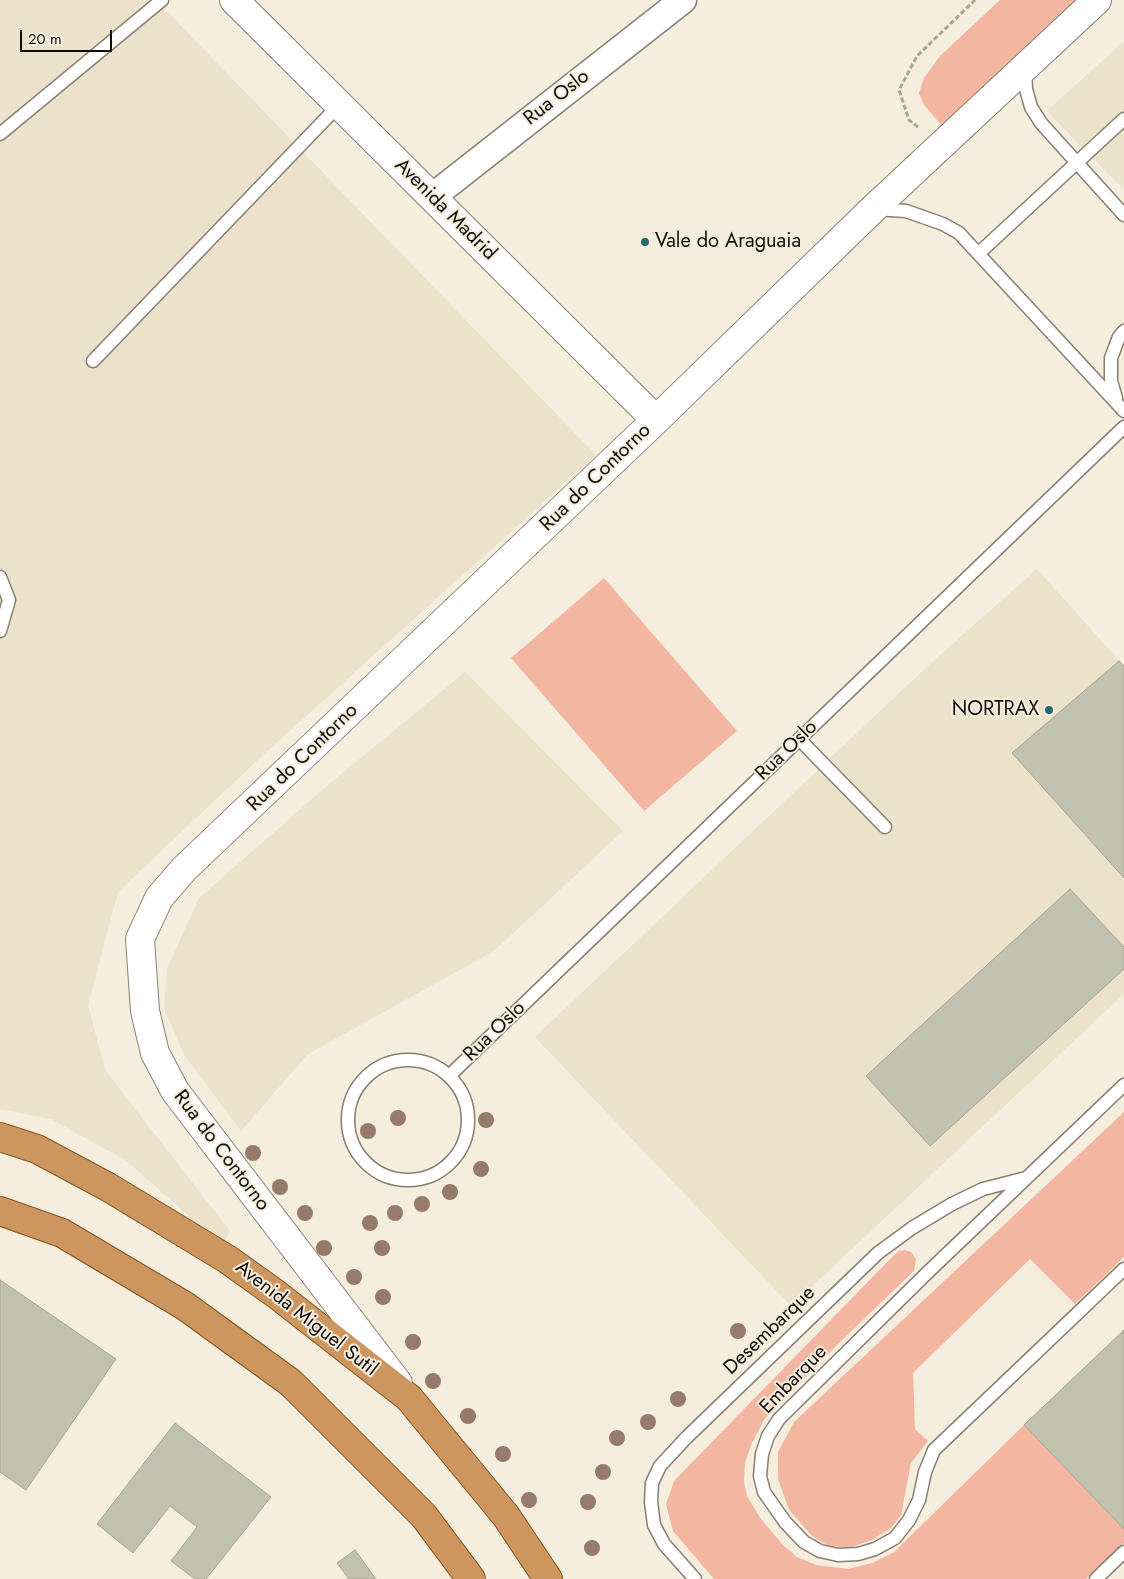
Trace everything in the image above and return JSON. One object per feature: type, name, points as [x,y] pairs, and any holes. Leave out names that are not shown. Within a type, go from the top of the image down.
[{"type":"highway","name":"Avenida Miguel Sutil","points":[[0,1137],[37,1149],[108,1187],[227,1259],[276,1294],[409,1398],[506,1516],[548,1579]]},
{"type":"highway","points":[[0,1211],[62,1233],[152,1286],[185,1306],[291,1383],[424,1516],[470,1579]]},
{"type":"street","name":"Avenida Madrid","points":[[234,0],[656,420]]},
{"type":"street","name":"Rua Oslo","points":[[432,197],[683,0]]},
{"type":"street","points":[[1025,68],[1097,0]]},
{"type":"street","name":"Rua do Contorno","points":[[409,1398],[175,1091],[155,1053],[151,1036],[142,985],[140,939],[159,898],[184,870],[656,420],[873,209],[1025,68]]},
{"type":"lane","points":[[0,134],[162,0]]},
{"type":"lane","points":[[1025,68],[1026,89],[1030,106],[1041,123],[1074,162],[1124,215]]},
{"type":"lane","points":[[92,361],[339,106]]},
{"type":"lane","points":[[979,253],[1074,162],[1124,118]]},
{"type":"lane","points":[[873,209],[906,211],[943,224],[959,233],[1121,407]]},
{"type":"lane","points":[[1121,407],[1111,381],[1111,358],[1119,337],[1124,331]]},
{"type":"lane","name":"Rua Oslo","points":[[450,1075],[1124,427]]},
{"type":"lane","points":[[0,577],[9,600],[0,631]]},
{"type":"lane","points":[[799,739],[885,827]]},
{"type":"lane","name":"Rua Oslo","points":[[414,1059],[432,1064],[450,1075],[462,1091],[467,1104],[468,1132],[461,1151],[448,1167],[430,1177],[409,1181],[388,1177],[370,1167],[356,1152],[349,1134],[347,1115],[352,1097],[362,1081],[377,1068],[394,1061],[414,1059]]},
{"type":"lane","name":"Embarque","points":[[1124,1085],[779,1419],[768,1436],[762,1454],[760,1476],[764,1492],[785,1522],[804,1542],[820,1550],[838,1555],[858,1554],[875,1549],[894,1538],[909,1520],[920,1500],[925,1472],[934,1450],[1124,1269]]},
{"type":"lane","name":"Desembarque","points":[[695,1579],[664,1544],[654,1525],[651,1502],[652,1483],[660,1466],[686,1438],[878,1253],[912,1228],[983,1188],[1028,1177]]},
{"type":"lane","points":[[1096,1579],[1124,1552]]},
{"type":"path","points":[[941,146],[909,120],[899,90],[917,56],[975,0]]},
{"type":"shaded area","points":[[0,0],[156,0],[596,455],[264,754],[118,892],[88,1005],[105,1070],[230,1231],[222,1246],[127,1161],[51,1119],[0,1109]]},
{"type":"shaded area","points":[[1000,0],[1079,0],[943,127],[924,105],[919,93],[924,78],[940,56]]},
{"type":"shaded area","points":[[1124,41],[1124,190],[1047,111]]},
{"type":"shaded area","points":[[1037,569],[1124,666],[1124,994],[791,1306],[535,1037],[931,663]]},
{"type":"shaded area","points":[[604,578],[737,731],[644,811],[511,658]]},
{"type":"shaded area","points":[[465,672],[623,831],[494,951],[308,1054],[241,1131],[185,1056],[164,1009],[167,969],[199,898],[328,785]]},
{"type":"shaded area","points":[[1124,1112],[1124,1257],[1075,1304],[1030,1259],[913,1373],[915,1429],[928,1441],[911,1463],[901,1515],[891,1528],[872,1540],[848,1548],[827,1545],[812,1536],[789,1510],[778,1479],[778,1452],[794,1422]]},
{"type":"shaded area","points":[[899,1251],[911,1252],[916,1259],[914,1271],[839,1343],[764,1420],[751,1445],[745,1463],[744,1482],[747,1496],[761,1519],[783,1545],[797,1557],[816,1565],[848,1569],[872,1563],[894,1552],[1024,1425],[1124,1529],[1124,1543],[1086,1579],[714,1579],[673,1531],[666,1504],[674,1481],[893,1256]]},
{"type":"building","points":[[1119,661],[1124,666],[1124,878],[1012,753]]},
{"type":"building","points":[[1070,889],[1124,947],[1124,969],[930,1146],[866,1076]]},
{"type":"building","points":[[0,1280],[116,1359],[26,1490],[0,1472]]},
{"type":"building","points":[[1124,1330],[1124,1529],[1024,1425]]},
{"type":"building","points":[[175,1423],[271,1497],[206,1579],[195,1579],[171,1561],[197,1527],[170,1506],[133,1553],[97,1524]]},
{"type":"building","points":[[355,1550],[376,1579],[349,1579],[337,1563]]},
{"type":"place","name":"Vale do Araguaia","points":[[645,242]]},
{"type":"place","name":"NORTRAX","points":[[1049,710]]}]
